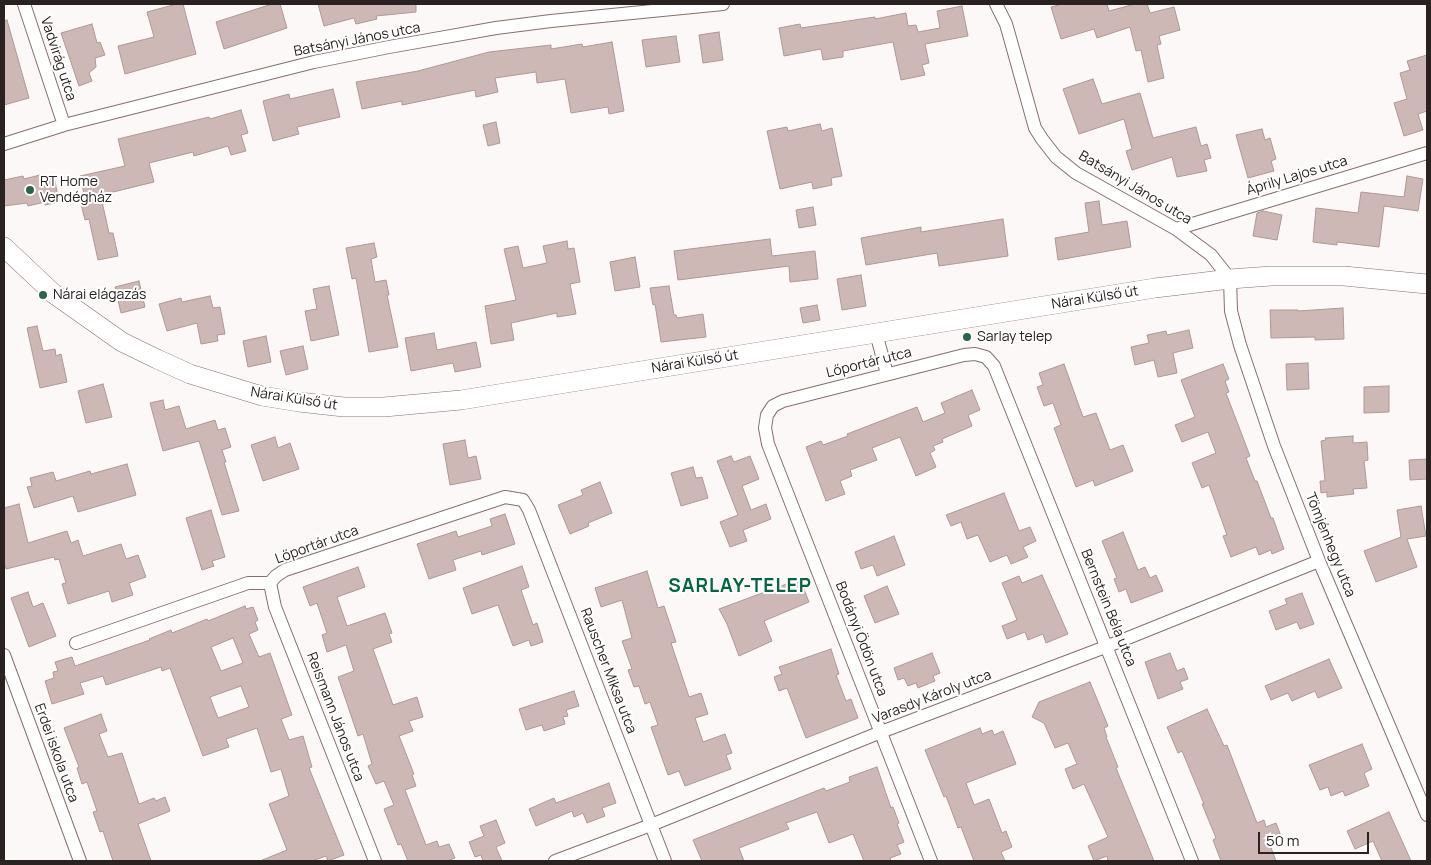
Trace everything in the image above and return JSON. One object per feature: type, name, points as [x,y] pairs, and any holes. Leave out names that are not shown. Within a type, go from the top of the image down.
[{"type":"street","name":"Vadvirág utca","points":[[24,4],[64,124]]},
{"type":"street","name":"Batsányi János utca","points":[[4,144],[64,124],[314,62],[389,47],[496,28],[723,4]]},
{"type":"street","name":"Batsányi János utca","points":[[996,4],[1006,24],[1035,128],[1056,157],[1076,173],[1176,229],[1211,255],[1230,279]]},
{"type":"street","name":"Áprily Lajos utca","points":[[1176,229],[1427,153]]},
{"type":"street","name":"Nárai Külső út","points":[[4,247],[68,304],[122,342],[156,359],[190,374],[262,396],[344,407],[384,407],[461,400],[1155,288],[1230,279],[1270,276],[1344,276],[1427,284]]},
{"type":"street","name":"Tömjénhegy utca","points":[[1230,279],[1231,311],[1240,345],[1274,446],[1319,561],[1427,815]]},
{"type":"street","points":[[876,333],[887,374]]},
{"type":"street","name":"Lőportár utca","points":[[765,428],[767,415],[773,406],[783,401],[964,354],[986,357],[994,366]]},
{"type":"street","name":"Bernstein Béla utca","points":[[994,366],[1108,646],[1192,861]]},
{"type":"street","name":"Bodányi Ödön utca","points":[[765,428],[768,444],[931,861]]},
{"type":"street","name":"Lőportár utca","points":[[76,643],[248,583],[270,583],[285,570],[505,497],[515,498]]},
{"type":"street","name":"Rauscher Miksa utca","points":[[515,498],[523,500],[529,510],[665,861]]},
{"type":"street","name":"Varasdy Károly utca","points":[[555,861],[651,825],[881,732],[1108,646],[1319,561]]},
{"type":"street","name":"Reismann János utca","points":[[270,583],[275,606],[375,861]]},
{"type":"street","name":"Erdei iskola utca","points":[[4,655],[80,861]]},
{"type":"building","points":[[183,4],[196,54],[125,74],[118,46],[154,37],[147,12]]},
{"type":"building","points":[[272,4],[280,4],[287,28],[224,49],[216,22]]},
{"type":"building","points":[[318,4],[416,4],[416,12],[376,16],[377,19],[356,24],[354,18],[324,26]]},
{"type":"building","points":[[1062,4],[1107,4],[1109,11],[1135,4],[1147,4],[1150,13],[1174,7],[1180,30],[1159,36],[1161,44],[1157,45],[1164,78],[1148,82],[1141,50],[1136,51],[1130,27],[1097,38],[1094,29],[1061,39],[1051,7]]},
{"type":"building","points":[[962,6],[968,36],[925,44],[929,63],[922,65],[925,75],[901,80],[893,42],[843,51],[843,57],[823,60],[821,49],[784,56],[779,28],[800,24],[801,28],[875,17],[875,19],[906,13],[908,26],[916,25],[918,32],[940,28],[937,11]]},
{"type":"building","points":[[7,20],[29,98],[4,105],[4,21]]},
{"type":"building","points":[[92,24],[97,43],[100,42],[105,55],[95,58],[96,67],[89,73],[92,81],[79,86],[61,33]]},
{"type":"building","points":[[719,32],[723,60],[703,63],[699,35]]},
{"type":"building","points":[[676,36],[680,62],[646,67],[642,40]]},
{"type":"building","points":[[612,42],[624,111],[609,114],[608,107],[571,113],[565,79],[537,83],[536,72],[495,78],[498,92],[476,97],[475,90],[402,105],[402,101],[362,109],[356,82],[418,71],[489,52],[551,45],[551,49],[582,44],[583,47]]},
{"type":"building","points":[[1427,55],[1427,111],[1418,114],[1423,130],[1404,136],[1394,103],[1407,99],[1400,73],[1410,70],[1407,61]]},
{"type":"building","points":[[1093,79],[1102,104],[1140,93],[1153,138],[1196,127],[1201,146],[1207,144],[1211,158],[1204,160],[1207,171],[1177,177],[1172,157],[1132,170],[1126,151],[1132,149],[1124,119],[1079,134],[1063,89]]},
{"type":"building","points":[[333,89],[340,117],[297,127],[299,134],[273,141],[263,101],[289,94],[290,99]]},
{"type":"building","points":[[241,110],[248,133],[241,135],[246,151],[231,155],[228,146],[194,156],[193,152],[149,163],[154,182],[109,193],[110,195],[101,197],[109,233],[113,233],[118,256],[98,260],[89,219],[85,220],[81,204],[86,202],[80,176],[125,166],[118,139],[209,117],[210,119]]},
{"type":"building","points":[[496,122],[500,143],[488,146],[483,125]]},
{"type":"building","points":[[820,124],[822,131],[832,128],[842,176],[831,178],[832,185],[813,189],[812,182],[780,189],[767,131],[787,127],[788,131]]},
{"type":"building","points":[[1262,129],[1265,140],[1270,138],[1276,159],[1271,161],[1274,171],[1248,178],[1236,135]]},
{"type":"building","name":"RT Home Vendégház","points":[[40,175],[40,179],[54,176],[59,202],[45,205],[45,202],[28,206],[27,203],[4,206],[4,180],[23,176],[24,179]]},
{"type":"building","points":[[1407,176],[1423,179],[1418,211],[1384,206],[1379,247],[1337,242],[1337,245],[1313,242],[1316,208],[1358,213],[1361,192],[1404,197]]},
{"type":"building","points":[[1099,201],[1102,225],[1127,221],[1131,247],[1058,260],[1055,238],[1089,232],[1085,203]]},
{"type":"building","points":[[813,207],[816,225],[799,228],[796,210]]},
{"type":"building","points":[[1263,211],[1282,215],[1277,240],[1253,236],[1257,213]]},
{"type":"building","points":[[1003,219],[1008,256],[939,266],[937,253],[866,265],[861,238],[921,227],[921,232]]},
{"type":"building","points":[[770,239],[772,256],[815,251],[818,279],[790,282],[789,266],[678,280],[674,251]]},
{"type":"building","points":[[567,241],[568,249],[574,248],[580,282],[570,284],[576,314],[557,317],[557,313],[511,323],[514,340],[491,344],[485,306],[516,300],[504,249],[518,246],[523,268],[547,263],[543,246]]},
{"type":"building","points":[[374,243],[377,257],[371,259],[375,282],[386,280],[389,295],[387,295],[398,347],[369,352],[356,278],[352,279],[346,248]]},
{"type":"building","points":[[635,257],[640,287],[615,291],[610,262]]},
{"type":"building","points":[[861,275],[866,306],[842,310],[837,279]]},
{"type":"building","points":[[139,281],[145,307],[121,313],[115,287]]},
{"type":"building","points":[[329,286],[339,335],[311,341],[305,311],[317,309],[313,289]]},
{"type":"building","points":[[669,286],[674,315],[677,318],[703,314],[706,337],[661,342],[655,304],[653,305],[650,288]]},
{"type":"building","points":[[210,296],[213,308],[220,307],[225,334],[217,335],[218,341],[201,344],[197,323],[167,331],[159,304],[181,298],[182,302]]},
{"type":"building","points":[[817,305],[820,320],[803,323],[800,308]]},
{"type":"building","points":[[1343,308],[1344,339],[1315,340],[1315,337],[1271,338],[1270,310],[1298,311]]},
{"type":"building","points":[[37,326],[43,351],[55,349],[56,356],[61,354],[67,382],[40,388],[27,328]]},
{"type":"building","points":[[1189,330],[1193,348],[1173,353],[1177,373],[1158,377],[1154,360],[1135,365],[1131,347],[1149,343],[1147,335],[1166,331],[1167,335]]},
{"type":"building","points":[[434,333],[437,350],[476,342],[481,367],[455,372],[453,363],[411,371],[405,338]]},
{"type":"building","points":[[266,336],[271,362],[248,367],[243,341]]},
{"type":"building","points":[[303,346],[308,369],[286,375],[280,351]]},
{"type":"building","points":[[1308,363],[1309,389],[1287,390],[1286,364]]},
{"type":"building","points":[[1064,364],[1083,417],[1096,413],[1110,450],[1123,445],[1133,471],[1095,486],[1093,480],[1076,487],[1054,428],[1061,425],[1053,403],[1044,406],[1037,387],[1043,385],[1039,373]]},
{"type":"building","points":[[1223,364],[1229,379],[1225,381],[1229,392],[1226,393],[1250,456],[1246,458],[1271,518],[1273,518],[1284,549],[1272,554],[1271,550],[1259,555],[1256,547],[1231,557],[1223,536],[1227,535],[1209,485],[1202,488],[1192,463],[1216,453],[1208,432],[1182,442],[1175,425],[1195,417],[1181,380]]},
{"type":"building","points":[[103,384],[112,417],[86,423],[78,391]]},
{"type":"building","points":[[1389,386],[1389,412],[1364,413],[1364,387]]},
{"type":"building","points":[[972,390],[980,410],[968,415],[972,426],[942,439],[943,442],[933,446],[935,450],[930,453],[936,467],[916,476],[900,437],[872,448],[877,460],[850,470],[852,476],[840,481],[845,494],[826,501],[806,447],[821,441],[823,445],[848,436],[847,434],[917,407],[923,422],[945,413],[941,403]]},
{"type":"building","points":[[163,400],[165,410],[179,406],[186,429],[215,420],[218,430],[225,428],[231,447],[222,450],[226,462],[224,462],[239,511],[222,515],[199,441],[163,451],[150,403]]},
{"type":"building","points":[[1353,436],[1353,443],[1367,442],[1368,460],[1364,461],[1367,488],[1353,489],[1354,494],[1327,497],[1327,492],[1321,493],[1320,481],[1325,481],[1321,441],[1326,440],[1325,438]]},
{"type":"building","points":[[275,437],[278,448],[290,443],[299,469],[263,481],[251,445]]},
{"type":"building","points":[[465,440],[468,458],[476,456],[481,479],[450,485],[443,444]]},
{"type":"building","points":[[731,456],[734,462],[750,456],[759,479],[742,486],[751,510],[766,504],[771,519],[743,530],[747,541],[730,547],[720,522],[738,515],[717,461]]},
{"type":"building","points":[[1427,459],[1427,479],[1410,480],[1409,460]]},
{"type":"building","points":[[127,464],[136,495],[78,512],[73,496],[34,508],[27,487],[32,486],[30,478],[53,472],[56,481],[90,471],[91,474]]},
{"type":"building","points":[[693,467],[696,478],[702,477],[708,498],[681,506],[671,473]]},
{"type":"building","points":[[600,482],[612,513],[588,523],[589,526],[570,534],[558,505],[583,495],[581,490]]},
{"type":"building","points":[[1004,493],[1019,531],[1030,527],[1036,541],[1023,547],[1028,557],[1011,564],[1007,555],[990,562],[978,535],[967,539],[961,522],[951,526],[946,515]]},
{"type":"building","points":[[19,504],[28,543],[67,531],[71,543],[78,540],[83,556],[121,544],[126,559],[138,555],[146,577],[129,583],[133,595],[112,602],[109,591],[68,604],[62,584],[66,583],[59,559],[55,560],[54,557],[6,569],[4,562],[4,508]]},
{"type":"building","points":[[1421,506],[1426,536],[1407,539],[1417,567],[1376,582],[1364,551],[1401,537],[1397,510]]},
{"type":"building","points":[[211,510],[225,557],[212,561],[214,566],[202,570],[186,518]]},
{"type":"building","points":[[505,514],[515,544],[482,555],[481,551],[453,560],[456,570],[429,579],[417,544],[456,531],[458,537],[492,526],[490,519]]},
{"type":"building","points":[[1123,532],[1138,570],[1145,567],[1150,578],[1156,575],[1163,591],[1131,603],[1126,589],[1119,592],[1114,579],[1117,578],[1102,541]]},
{"type":"building","points":[[894,536],[905,565],[877,576],[873,565],[861,569],[855,552]]},
{"type":"building","points":[[522,566],[529,587],[521,590],[533,625],[537,623],[543,642],[531,646],[529,640],[513,646],[498,605],[472,614],[463,588]]},
{"type":"building","points":[[358,567],[365,587],[337,597],[347,626],[385,613],[392,633],[389,634],[392,642],[373,649],[393,705],[417,697],[423,717],[409,721],[413,731],[399,736],[414,774],[412,775],[416,786],[405,790],[426,845],[437,841],[439,847],[449,844],[455,858],[447,861],[408,861],[401,844],[398,845],[384,809],[394,805],[384,781],[376,784],[368,766],[372,764],[363,734],[358,736],[338,677],[354,671],[346,645],[327,652],[322,635],[327,633],[317,603],[310,606],[303,587]]},
{"type":"building","points":[[647,571],[658,608],[664,606],[676,642],[671,643],[689,697],[701,693],[708,714],[695,718],[703,742],[725,734],[732,753],[726,755],[731,769],[685,786],[679,771],[668,775],[651,727],[658,725],[650,702],[645,704],[639,686],[634,687],[628,670],[632,669],[622,641],[632,638],[622,600],[601,607],[595,588]]},
{"type":"building","points":[[1042,575],[1068,634],[1046,643],[1043,634],[1028,640],[1025,632],[1007,639],[1002,626],[1017,620],[1002,583],[1019,576],[1022,583]]},
{"type":"building","points":[[800,579],[809,602],[764,621],[772,641],[739,656],[719,609]]},
{"type":"building","points":[[887,586],[899,614],[875,623],[864,596]]},
{"type":"building","points":[[28,592],[33,607],[43,603],[56,636],[29,647],[11,598]]},
{"type":"building","points":[[1302,593],[1314,624],[1300,629],[1297,622],[1276,630],[1269,611],[1287,604],[1285,599]]},
{"type":"building","points":[[245,606],[246,609],[253,607],[258,620],[255,622],[258,630],[249,634],[259,657],[270,653],[292,715],[281,719],[289,740],[303,736],[312,767],[309,768],[344,855],[328,861],[326,856],[312,861],[260,861],[287,850],[269,804],[289,796],[281,769],[271,772],[257,728],[226,739],[229,747],[203,756],[170,668],[162,671],[161,667],[106,685],[103,676],[80,683],[84,694],[52,704],[45,681],[54,678],[53,672],[58,671],[55,662],[72,657],[75,666],[150,640],[171,630],[172,633],[207,619],[208,621]],"holes":[[[233,638],[243,663],[221,671],[211,647]],[[241,686],[249,707],[218,718],[210,697]]]},
{"type":"building","points":[[831,649],[839,674],[836,675],[846,701],[851,699],[858,718],[806,738],[787,688],[779,691],[774,677],[782,674],[779,667]]},
{"type":"building","points":[[932,653],[940,673],[933,676],[935,681],[918,688],[916,683],[908,686],[904,678],[898,680],[894,668]]},
{"type":"building","points":[[1170,653],[1177,671],[1184,668],[1188,679],[1180,682],[1183,689],[1158,699],[1145,662]]},
{"type":"building","points":[[1329,659],[1342,688],[1318,698],[1315,691],[1292,701],[1288,693],[1271,700],[1265,686]]},
{"type":"building","points":[[1090,682],[1108,726],[1104,728],[1118,767],[1116,768],[1154,861],[1108,861],[1107,856],[1094,861],[1088,846],[1108,837],[1084,784],[1073,789],[1065,769],[1077,764],[1068,743],[1055,748],[1044,723],[1032,717],[1039,702]]},
{"type":"building","points":[[574,691],[579,706],[566,710],[568,716],[563,717],[565,724],[544,731],[542,725],[526,730],[519,709]]},
{"type":"building","points":[[1207,709],[1224,746],[1227,745],[1257,823],[1264,820],[1266,827],[1276,823],[1281,836],[1275,838],[1276,843],[1270,845],[1276,861],[1221,861],[1213,840],[1216,838],[1202,804],[1204,804],[1182,751],[1178,753],[1167,727]]},
{"type":"building","points":[[101,714],[107,731],[99,734],[108,757],[122,753],[139,804],[154,798],[156,801],[165,797],[170,811],[138,824],[151,861],[113,861],[103,831],[100,832],[93,812],[97,811],[87,782],[82,784],[77,768],[79,767],[64,728]]},
{"type":"building","points":[[980,728],[982,734],[992,730],[994,735],[1003,731],[1016,764],[966,783],[974,805],[989,799],[1002,833],[1006,831],[1012,847],[1001,852],[1005,861],[974,861],[961,827],[958,828],[925,750]]},
{"type":"building","points":[[1362,744],[1372,769],[1364,773],[1369,786],[1345,796],[1343,791],[1331,796],[1328,787],[1320,790],[1309,765]]},
{"type":"building","points":[[877,767],[891,808],[893,807],[899,823],[897,824],[904,842],[897,845],[901,854],[890,858],[891,861],[864,861],[853,834],[829,843],[817,812],[786,823],[789,829],[739,848],[744,861],[702,861],[693,840],[824,788],[826,791],[850,782],[849,777]]},
{"type":"building","points":[[609,783],[616,803],[602,808],[605,816],[587,823],[583,813],[574,817],[572,811],[536,826],[529,809],[554,798],[556,803]]},
{"type":"building","points":[[1389,812],[1411,861],[1382,861],[1373,841],[1355,849],[1347,831]]},
{"type":"building","points":[[496,820],[505,843],[496,847],[502,861],[483,861],[481,855],[475,857],[469,842],[484,836],[480,826]]},
{"type":"place","name":"RT Home Vendégház","points":[[30,190]]},
{"type":"place","name":"Nárai elágazás","points":[[43,295]]},
{"type":"place","name":"Sarlay telep","points":[[967,337]]},
{"type":"district","name":"SARLAY-TELEP","points":[[740,587]]}]
